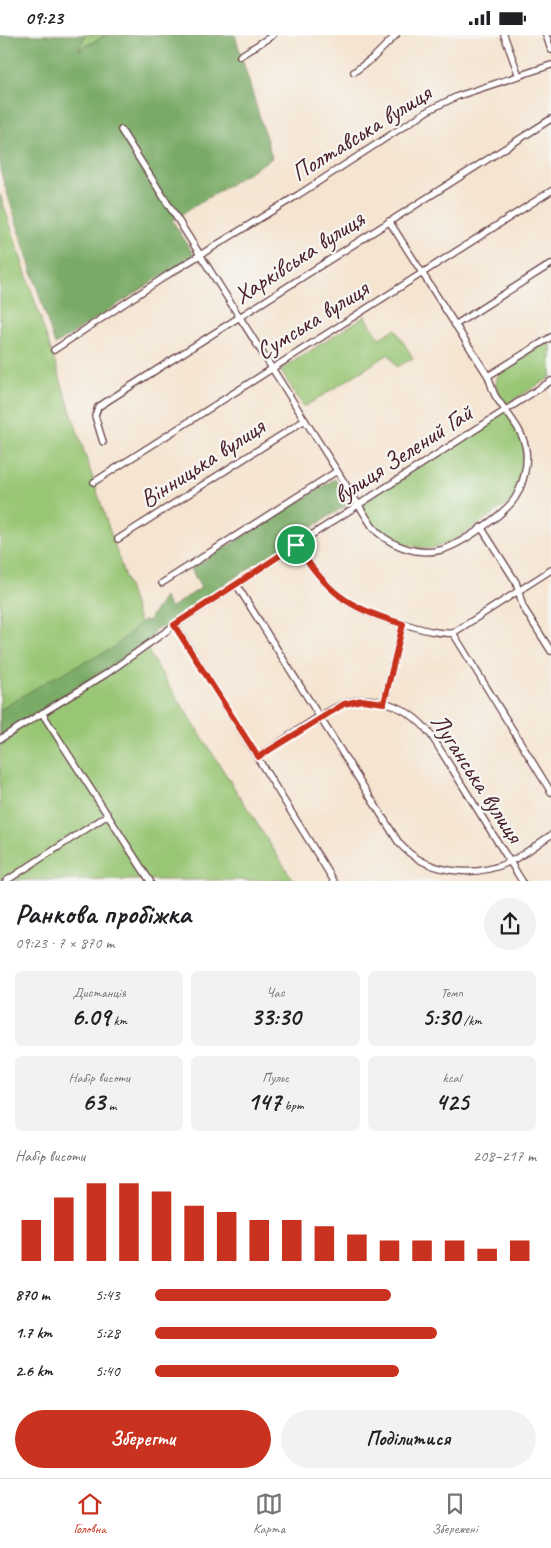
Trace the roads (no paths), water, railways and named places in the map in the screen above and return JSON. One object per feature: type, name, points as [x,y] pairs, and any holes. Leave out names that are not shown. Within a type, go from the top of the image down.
[{"type":"street","points":[[240,56],[273,35]]},
{"type":"street","points":[[354,72],[374,57],[396,35]]},
{"type":"street","points":[[504,35],[519,76]]},
{"type":"street","points":[[546,35],[551,50]]},
{"type":"street","name":"Полтавська вулиця","points":[[54,350],[200,254],[298,195],[430,110],[458,96],[551,65]]},
{"type":"street","name":"Харківська вулиця","points":[[103,442],[95,416],[98,407],[551,119]]},
{"type":"street","points":[[121,130],[359,505],[384,539],[393,544],[430,552],[449,547],[481,527],[515,498],[525,470],[526,450],[524,441],[507,410],[495,395],[488,376],[389,221]]},
{"type":"street","name":"Сумська вулиця","points":[[94,482],[551,191]]},
{"type":"street","points":[[455,325],[551,264]]},
{"type":"street","points":[[488,376],[551,337]]},
{"type":"street","name":"вулиця Зелений Гай","points":[[0,739],[106,674],[174,625],[236,584],[551,381]]},
{"type":"street","name":"Вінницька вулиця","points":[[118,539],[305,419]]},
{"type":"street","points":[[162,583],[337,471]]},
{"type":"street","points":[[481,527],[516,582],[523,607],[551,651]]},
{"type":"street","points":[[296,545],[322,581],[342,599],[367,613],[438,633],[453,633],[551,570]]},
{"type":"street","points":[[236,584],[399,843],[409,853],[424,863],[458,871],[477,872],[510,862],[551,835]]},
{"type":"street","points":[[384,703],[403,624]]},
{"type":"street","points":[[174,625],[334,881]]},
{"type":"street","points":[[453,633],[551,792]]},
{"type":"street","name":"Луганська вулиця","points":[[258,757],[321,717],[344,704],[354,701],[370,700],[410,713],[424,726],[522,881]]},
{"type":"street","points":[[42,713],[150,881]]},
{"type":"street","points":[[6,881],[108,815]]}]
